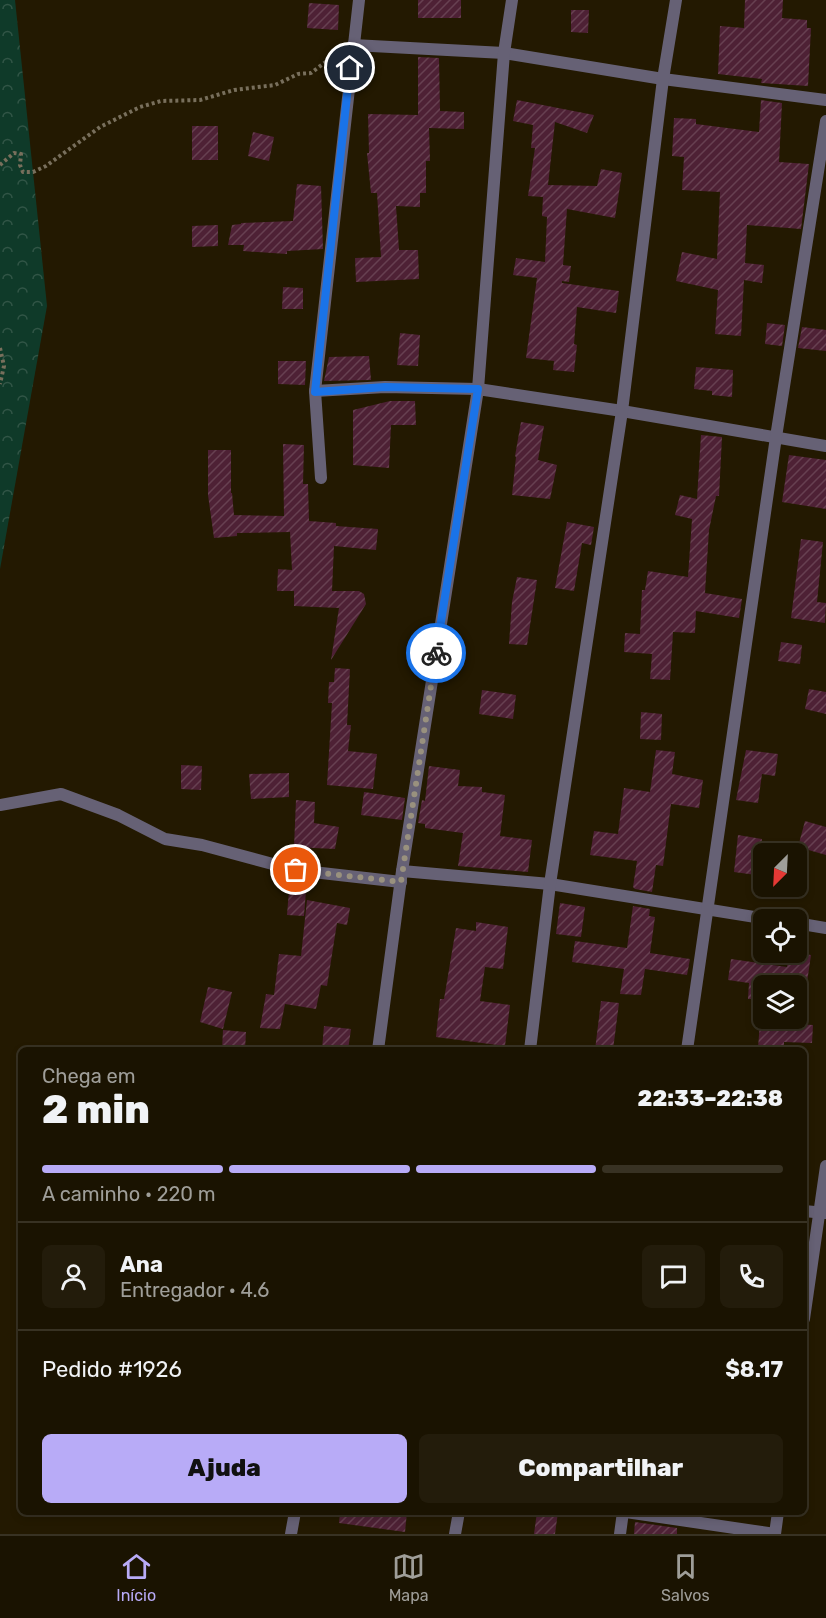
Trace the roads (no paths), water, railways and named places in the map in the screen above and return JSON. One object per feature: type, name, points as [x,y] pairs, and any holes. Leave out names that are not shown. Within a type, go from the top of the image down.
[{"type":"street","points":[[321,478],[315,392],[359,0]]},
{"type":"street","points":[[378,1047],[401,877],[478,389],[504,53],[512,0]]},
{"type":"street","points":[[530,1047],[550,884],[622,411],[663,79],[676,0]]},
{"type":"street","points":[[353,45],[504,53],[663,79],[826,100]]},
{"type":"street","points":[[687,1047],[776,437],[826,121]]},
{"type":"street","points":[[315,392],[385,387],[478,389],[826,446]]},
{"type":"street","points":[[0,805],[61,794],[118,816],[165,839],[202,845],[296,870],[550,884],[753,917]]},
{"type":"street","points":[[807,925],[826,928]]},
{"type":"street","points":[[807,1301],[822,1213],[826,1166]]},
{"type":"street","points":[[807,1211],[822,1213]]},
{"type":"street","points":[[291,1534],[294,1515]]},
{"type":"street","points":[[455,1534],[458,1515]]},
{"type":"street","points":[[620,1534],[624,1515]]},
{"type":"street","points":[[645,1515],[775,1534],[778,1515]]}]
